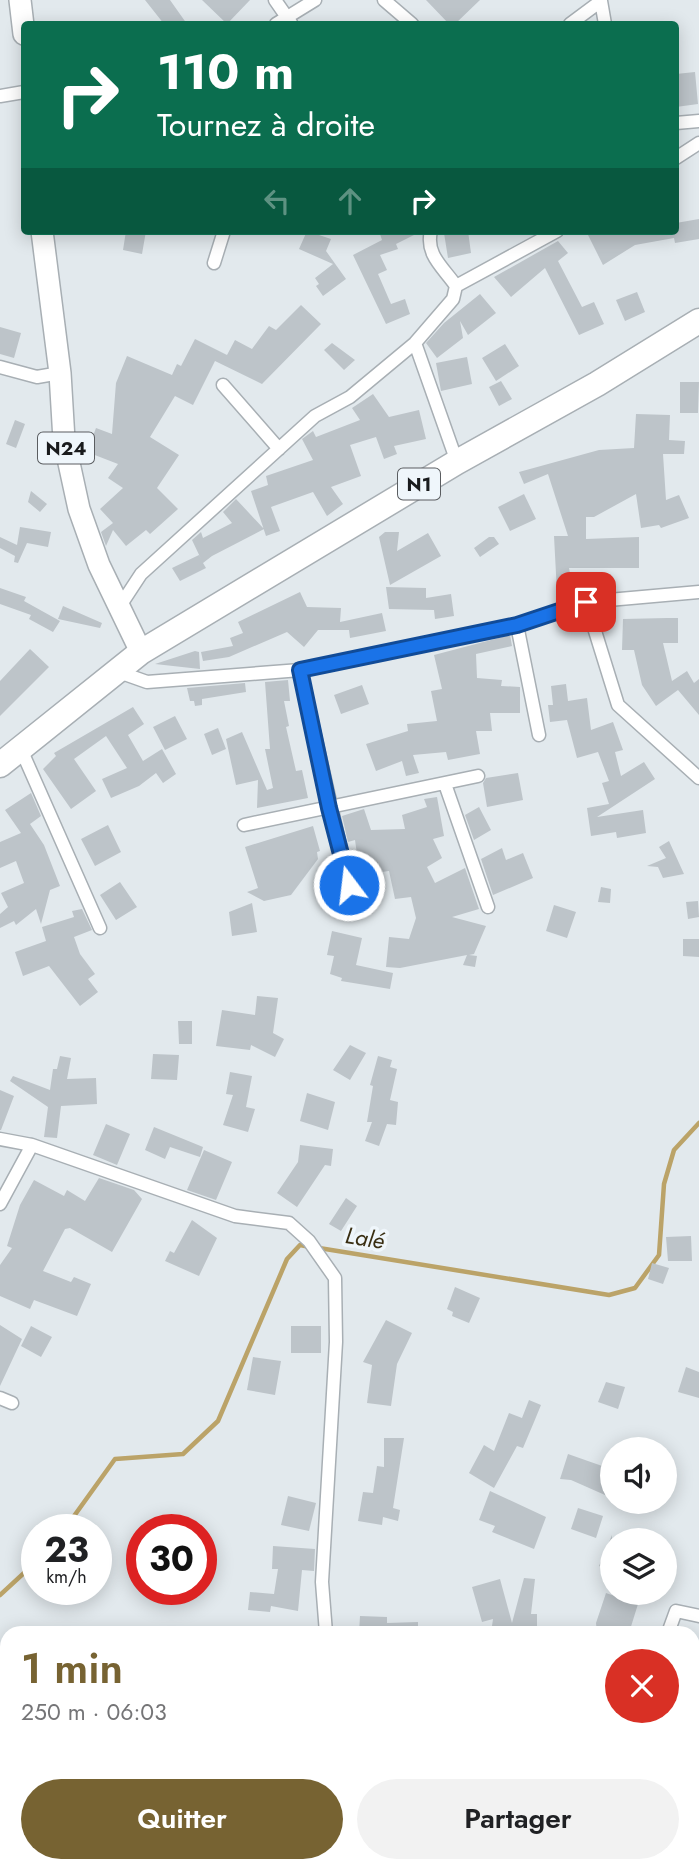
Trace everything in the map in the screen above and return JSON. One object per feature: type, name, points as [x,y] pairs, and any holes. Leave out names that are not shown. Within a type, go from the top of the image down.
[{"type":"highway","name":"N1","points":[[0,765],[141,652],[457,462],[597,384],[699,321]]},
{"type":"main road","points":[[20,0],[22,21]]},
{"type":"main road","name":"N24","points":[[43,235],[60,373],[64,440],[79,509],[99,565],[141,652]]},
{"type":"street","points":[[275,0],[285,21]]},
{"type":"street","points":[[286,21],[315,0]]},
{"type":"street","points":[[384,0],[408,21]]},
{"type":"street","points":[[574,21],[601,1],[604,21]]},
{"type":"street","points":[[0,96],[21,92]]},
{"type":"street","points":[[679,123],[699,121]]},
{"type":"street","points":[[679,156],[699,143]]},
{"type":"street","points":[[214,263],[223,235]]},
{"type":"street","points":[[430,235],[428,242],[436,263],[456,286]]},
{"type":"street","points":[[120,606],[141,574],[315,416],[349,397],[415,343],[453,299],[456,286],[550,235]]},
{"type":"street","points":[[415,343],[457,462]]},
{"type":"street","points":[[0,367],[37,377],[60,373]]},
{"type":"street","points":[[223,385],[279,449]]},
{"type":"street","points":[[115,671],[148,682],[300,670],[517,625],[586,602],[699,592]]},
{"type":"street","points":[[586,602],[618,705],[699,778]]},
{"type":"street","points":[[517,625],[539,735]]},
{"type":"street","points":[[300,670],[329,808],[349,885]]},
{"type":"street","points":[[20,747],[100,928]]},
{"type":"street","points":[[244,825],[478,776]]},
{"type":"street","points":[[445,783],[488,907]]},
{"type":"street","points":[[0,1139],[32,1145],[235,1216],[289,1223],[309,1241],[335,1278],[336,1342],[322,1582],[325,1626]]},
{"type":"street","points":[[0,1204],[32,1145]]},
{"type":"street","points":[[671,1626],[676,1611],[699,1616]]},
{"type":"building","points":[[145,0],[170,0],[185,21],[162,21]]},
{"type":"building","points":[[202,0],[250,0],[230,21],[224,21]]},
{"type":"building","points":[[426,0],[480,0],[458,21],[446,21]]},
{"type":"building","points":[[695,72],[698,104],[679,107],[679,74]]},
{"type":"building","points":[[699,219],[699,239],[675,243],[674,238],[635,245],[603,265],[588,235],[679,235],[679,222]]},
{"type":"building","points":[[125,235],[145,235],[142,254],[123,250]]},
{"type":"building","points":[[305,235],[319,235],[331,239],[326,251],[346,279],[323,296],[316,286],[319,284],[315,278],[333,264],[299,249]]},
{"type":"building","points":[[380,235],[414,235],[396,244],[398,249],[380,255],[387,270],[378,274],[391,304],[405,299],[410,314],[386,324],[353,255],[382,240]]},
{"type":"building","points":[[444,235],[469,235],[471,253],[448,258]]},
{"type":"building","points":[[558,241],[568,253],[558,261],[582,307],[594,302],[604,324],[579,335],[545,268],[511,297],[494,277]]},
{"type":"building","points":[[637,292],[645,312],[625,321],[616,300]]},
{"type":"building","points":[[480,294],[496,313],[468,335],[460,321],[463,338],[437,358],[426,343],[444,323]]},
{"type":"building","points":[[301,305],[321,324],[262,384],[215,361],[193,405],[175,396],[150,437],[179,455],[157,488],[178,509],[150,534],[146,530],[126,546],[113,530],[106,546],[101,532],[113,523],[100,509],[123,488],[108,478],[118,464],[87,452],[96,428],[112,434],[116,383],[127,356],[172,375],[177,364],[181,366],[195,339],[227,355],[235,340],[252,349],[269,326],[276,330]]},
{"type":"building","points":[[0,327],[21,333],[14,358],[0,354]]},
{"type":"building","points":[[332,343],[355,360],[344,370],[324,350]]},
{"type":"building","points":[[505,344],[519,366],[496,381],[482,358]]},
{"type":"building","points":[[467,357],[472,384],[441,391],[436,363]]},
{"type":"building","points":[[501,381],[512,399],[499,406],[489,387]]},
{"type":"building","points":[[680,382],[699,382],[698,413],[680,413]]},
{"type":"building","points":[[373,394],[389,417],[419,410],[426,439],[394,446],[397,454],[384,459],[376,437],[350,445],[361,476],[331,487],[343,504],[327,516],[313,492],[271,507],[280,531],[266,536],[251,491],[268,485],[266,476],[313,460],[302,439],[313,431],[316,437],[360,420],[352,408]]},
{"type":"building","points":[[636,414],[670,415],[669,440],[685,441],[684,454],[663,454],[666,500],[679,495],[689,518],[661,528],[659,525],[641,528],[636,494],[594,517],[586,517],[586,539],[639,537],[639,568],[569,568],[573,589],[557,593],[554,536],[568,536],[548,474],[524,484],[519,472],[599,450],[634,448]]},
{"type":"building","points":[[15,420],[25,424],[16,448],[6,444]]},
{"type":"building","points":[[31,491],[47,504],[40,512],[28,502]]},
{"type":"building","points":[[524,494],[536,519],[510,531],[498,507]]},
{"type":"building","points":[[236,499],[264,529],[212,556],[203,563],[206,568],[180,581],[172,568],[199,555],[201,559],[192,540],[201,532],[203,538],[232,523],[223,512]]},
{"type":"building","points":[[20,527],[51,532],[48,547],[27,543],[18,563],[14,562],[15,556],[0,548],[0,537],[17,545]]},
{"type":"building","points":[[385,532],[399,532],[397,551],[428,533],[441,556],[390,585],[379,537]]},
{"type":"building","points":[[489,537],[494,537],[499,544],[480,557],[474,548]]},
{"type":"building","points":[[386,587],[426,588],[426,598],[451,594],[454,616],[435,619],[434,610],[389,609]]},
{"type":"building","points":[[0,588],[26,597],[24,601],[60,621],[53,632],[29,619],[31,615],[0,604]]},
{"type":"building","points":[[300,592],[307,607],[341,608],[340,622],[382,613],[386,631],[350,638],[349,630],[318,630],[304,647],[287,632],[229,657],[203,661],[201,652],[233,646],[230,638],[243,633],[238,622]]},
{"type":"building","points":[[63,606],[102,623],[100,628],[58,619]]},
{"type":"building","points":[[678,618],[678,643],[663,643],[672,681],[687,671],[694,683],[699,679],[699,715],[678,690],[656,706],[642,685],[634,650],[622,650],[623,619]]},
{"type":"building","points":[[510,635],[512,646],[476,654],[477,678],[502,680],[501,686],[520,687],[520,713],[490,713],[492,731],[476,731],[480,754],[448,760],[446,752],[413,755],[419,773],[406,776],[402,761],[376,771],[366,744],[408,731],[407,724],[437,721],[431,691],[442,689],[434,655]]},
{"type":"building","points":[[30,649],[49,667],[0,716],[0,681]]},
{"type":"building","points":[[199,652],[200,669],[155,664]]},
{"type":"building","points":[[288,680],[290,701],[284,701],[289,726],[286,727],[296,771],[302,770],[308,798],[257,808],[258,780],[236,785],[226,739],[242,732],[267,790],[273,788],[265,749],[270,749],[265,682]]},
{"type":"building","points":[[245,683],[246,692],[202,699],[202,705],[195,706],[194,701],[190,701],[187,688]]},
{"type":"building","points":[[566,684],[568,701],[587,698],[591,730],[613,722],[623,750],[615,752],[621,776],[644,762],[655,779],[597,817],[643,810],[646,833],[617,838],[616,832],[591,836],[587,808],[609,804],[602,783],[609,781],[598,752],[577,758],[567,720],[550,722],[548,705],[553,705],[551,686]]},
{"type":"building","points":[[362,685],[369,704],[341,714],[334,695]]},
{"type":"building","points":[[133,707],[144,724],[128,735],[143,761],[162,749],[176,774],[163,783],[156,773],[139,786],[111,798],[102,779],[127,768],[106,736],[74,759],[96,791],[71,809],[43,769],[56,756],[54,753]]},
{"type":"building","points":[[175,716],[187,739],[165,750],[153,727]]},
{"type":"building","points":[[218,728],[226,749],[212,755],[204,734]]},
{"type":"building","points":[[518,773],[523,800],[487,807],[483,783],[486,778]]},
{"type":"building","points":[[31,793],[41,816],[30,824],[44,845],[60,886],[50,890],[41,924],[36,909],[16,925],[14,921],[0,928],[0,914],[8,907],[1,893],[24,883],[16,861],[0,868],[0,842],[21,833],[5,810]]},
{"type":"building","points":[[437,797],[444,836],[433,839],[442,858],[427,867],[435,883],[465,868],[479,909],[452,917],[486,926],[474,954],[469,955],[477,956],[475,967],[463,965],[467,955],[400,968],[386,967],[389,937],[409,939],[416,918],[411,897],[395,899],[389,871],[360,875],[355,840],[348,842],[342,816],[364,809],[371,830],[405,829],[402,815],[427,807],[424,799]]},
{"type":"building","points":[[479,807],[491,830],[474,840],[465,815]]},
{"type":"building","points":[[108,825],[121,852],[95,866],[81,839]]},
{"type":"building","points":[[313,826],[320,851],[317,852],[318,859],[291,895],[264,901],[247,892],[258,888],[245,847]]},
{"type":"building","points":[[669,841],[684,874],[663,878],[658,867],[647,866],[666,858],[659,847]]},
{"type":"building","points":[[502,848],[506,860],[523,853],[533,878],[493,895],[481,859]]},
{"type":"building","points":[[120,882],[137,907],[116,920],[100,895]]},
{"type":"building","points":[[601,887],[611,889],[610,903],[598,902]]},
{"type":"building","points":[[698,901],[699,917],[688,919],[686,902]]},
{"type":"building","points":[[252,903],[257,932],[232,936],[229,912]]},
{"type":"building","points":[[554,905],[576,912],[567,938],[546,931]]},
{"type":"building","points":[[82,909],[92,930],[74,937],[80,954],[95,974],[88,979],[98,992],[80,1006],[49,966],[23,976],[15,952],[46,941],[42,927],[74,917],[72,911]]},
{"type":"building","points":[[332,931],[362,938],[356,965],[393,973],[390,989],[341,981],[342,978],[330,974],[334,956],[327,955]]},
{"type":"building","points":[[683,939],[699,939],[699,957],[683,956]]},
{"type":"building","points":[[257,996],[278,998],[273,1033],[284,1039],[275,1057],[251,1045],[250,1050],[216,1046],[222,1010],[255,1015]]},
{"type":"building","points":[[178,1021],[192,1021],[192,1044],[179,1044]]},
{"type":"building","points":[[350,1045],[366,1053],[350,1080],[333,1070]]},
{"type":"building","points":[[153,1054],[179,1055],[177,1080],[151,1079]]},
{"type":"building","points":[[60,1056],[71,1058],[67,1079],[96,1078],[97,1104],[61,1106],[57,1138],[44,1137],[48,1107],[10,1081],[13,1076],[50,1090],[53,1069],[57,1069]]},
{"type":"building","points":[[378,1056],[392,1060],[390,1067],[397,1069],[390,1100],[398,1102],[396,1125],[387,1124],[379,1146],[365,1141],[372,1122],[367,1122],[373,1086],[370,1085]]},
{"type":"building","points":[[230,1072],[252,1076],[246,1107],[255,1109],[248,1132],[223,1125],[233,1095],[226,1094]]},
{"type":"building","points":[[0,1090],[14,1096],[1,1130],[0,1130]]},
{"type":"building","points":[[307,1093],[335,1102],[328,1130],[300,1121]]},
{"type":"building","points":[[106,1124],[130,1134],[117,1165],[93,1155]]},
{"type":"building","points":[[154,1127],[203,1147],[200,1157],[170,1147],[165,1159],[145,1150]]},
{"type":"building","points":[[300,1145],[333,1149],[331,1166],[325,1165],[297,1207],[277,1193],[298,1162]]},
{"type":"building","points":[[204,1150],[232,1162],[216,1200],[187,1190]]},
{"type":"building","points":[[99,1178],[134,1190],[142,1199],[112,1252],[70,1228],[65,1229],[43,1271],[71,1282],[74,1277],[91,1284],[77,1316],[34,1300],[30,1309],[0,1296],[0,1265],[12,1248],[7,1246],[20,1205],[34,1180],[64,1196],[67,1190],[85,1201]]},
{"type":"building","points":[[346,1198],[357,1206],[341,1231],[329,1224]]},
{"type":"building","points":[[192,1220],[217,1238],[199,1276],[165,1261],[170,1251],[174,1253]]},
{"type":"building","points":[[691,1236],[692,1261],[668,1261],[666,1237]]},
{"type":"building","points":[[652,1263],[669,1268],[663,1284],[648,1279]]},
{"type":"building","points":[[455,1287],[480,1298],[469,1323],[452,1316],[453,1312],[447,1309]]},
{"type":"building","points":[[386,1320],[412,1333],[397,1364],[391,1406],[367,1403],[372,1365],[363,1362]]},
{"type":"building","points":[[0,1325],[22,1339],[0,1386]]},
{"type":"building","points":[[31,1326],[52,1337],[41,1357],[21,1346]]},
{"type":"building","points":[[291,1326],[321,1326],[321,1353],[291,1353]]},
{"type":"building","points":[[253,1357],[281,1361],[275,1395],[247,1390]]},
{"type":"building","points":[[686,1367],[699,1372],[699,1398],[678,1392]]},
{"type":"building","points":[[606,1382],[625,1387],[618,1409],[598,1402]]},
{"type":"building","points":[[529,1400],[541,1405],[523,1448],[517,1446],[494,1488],[469,1473],[484,1445],[494,1451],[509,1413],[522,1418]]},
{"type":"building","points":[[384,1438],[404,1438],[393,1508],[400,1510],[398,1521],[383,1517],[382,1525],[358,1521],[363,1492],[373,1493],[377,1466],[384,1467]]},
{"type":"building","points":[[568,1454],[600,1465],[600,1493],[571,1480],[560,1479]]},
{"type":"building","points":[[490,1491],[546,1517],[534,1549],[492,1532],[495,1526],[479,1520]]},
{"type":"building","points":[[288,1496],[316,1503],[309,1531],[281,1525]]},
{"type":"building","points":[[578,1508],[603,1516],[596,1538],[571,1529]]},
{"type":"building","points":[[273,1546],[315,1549],[314,1571],[302,1570],[298,1611],[271,1606],[270,1612],[248,1610],[250,1592],[274,1594],[278,1569],[272,1569]]},
{"type":"building","points":[[524,1578],[535,1579],[531,1614],[537,1614],[537,1626],[492,1626],[493,1619],[482,1622],[472,1587],[500,1579],[512,1623]]},
{"type":"building","points":[[602,1605],[638,1605],[631,1626],[596,1626]]},
{"type":"building","points":[[360,1616],[387,1617],[387,1623],[418,1622],[418,1626],[359,1626]]},
{"type":"waterway","name":"Lalé","points":[[319,1248],[609,1295],[635,1288],[659,1255],[664,1184],[674,1150],[699,1123]]},
{"type":"waterway","name":"Lalé","points":[[75,1514],[115,1459],[183,1454],[218,1421],[287,1259],[300,1245],[310,1247]]},
{"type":"waterway","name":"Lalé","points":[[0,1595],[21,1576]]},
{"type":"route","points":[[349,885],[329,808],[300,670],[517,625],[586,602]]}]
